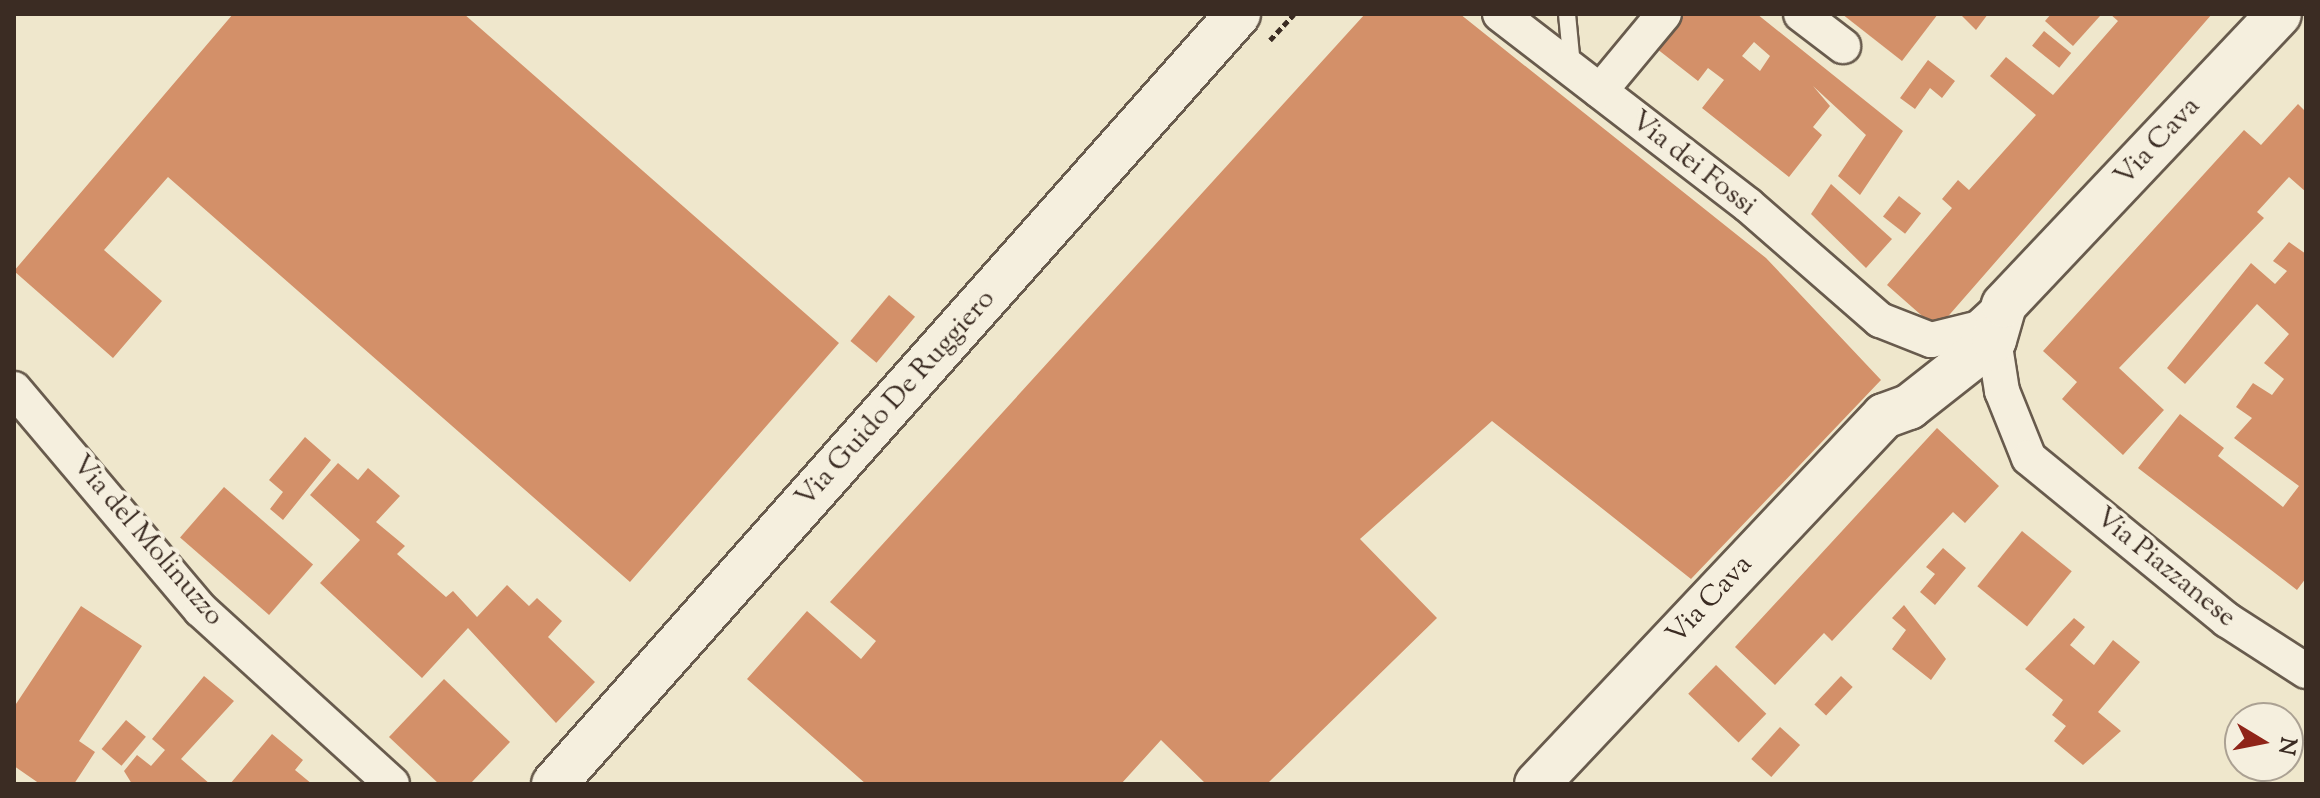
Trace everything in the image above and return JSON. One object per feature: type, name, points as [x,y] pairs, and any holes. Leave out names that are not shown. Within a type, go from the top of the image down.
[{"type":"street","name":"Via Guido De Ruggiero","points":[[554,784],[1238,14]]},
{"type":"street","name":"Via dei Fossi","points":[[1500,14],[1600,91],[1880,320],[1931,340],[1999,322]]},
{"type":"street","points":[[1600,91],[1664,14]]},
{"type":"street","points":[[1801,14],[1843,46]]},
{"type":"street","name":"Via Cava","points":[[1537,784],[1884,416],[1909,407],[1999,322],[2279,14]]},
{"type":"street","name":"Via Piazzanese","points":[[1999,322],[2002,391],[2029,458],[2227,620],[2306,671]]},
{"type":"street","name":"Via del Molinuzzo","points":[[14,389],[201,610],[392,784]]},
{"type":"lane","points":[[1567,14],[1572,70]]},
{"type":"building","points":[[233,14],[464,14],[839,343],[630,582],[168,177],[104,250],[162,301],[113,358],[14,271]]},
{"type":"building","points":[[1365,14],[1460,14],[1766,258],[1881,380],[1691,579],[1492,421],[1360,539],[1437,618],[1267,784],[1206,784],[1161,740],[1121,784],[866,784],[747,679],[807,611],[861,659],[876,641],[830,602]]},
{"type":"building","points":[[1676,14],[1757,14],[1903,131],[1860,195],[1838,176],[1866,135],[1813,86],[1830,106],[1813,127],[1822,135],[1789,177],[1702,108],[1724,80],[1708,68],[1698,81],[1652,45]],"holes":[[[1754,42],[1770,56],[1760,71],[1742,56]]]},
{"type":"building","points":[[1842,14],[1938,14],[1902,61]]},
{"type":"building","points":[[1960,14],[1988,14],[1976,30]]},
{"type":"building","points":[[2051,14],[2100,16],[2073,46],[2045,21]]},
{"type":"building","points":[[2110,14],[2212,14],[1937,329],[1887,285],[1952,208],[1942,199],[1958,180],[1969,190],[2036,115],[1990,76],[2006,57],[2053,95],[2118,21]]},
{"type":"building","points":[[2044,31],[2071,53],[2059,68],[2032,46]]},
{"type":"building","points":[[1928,60],[1955,81],[1942,98],[1930,88],[1915,109],[1900,98]]},
{"type":"building","points":[[2298,104],[2306,112],[2306,192],[2289,177],[2257,212],[2264,218],[2119,368],[2164,410],[2123,455],[2062,399],[2077,382],[2043,351],[2244,130],[2261,145]]},
{"type":"building","points":[[1831,184],[1892,239],[1866,268],[1811,214]]},
{"type":"building","points":[[1899,196],[1921,213],[1905,234],[1883,216]]},
{"type":"building","points":[[2289,242],[2306,254],[2306,578],[2297,590],[2138,468],[2180,414],[2224,448],[2218,456],[2283,507],[2299,486],[2234,438],[2252,418],[2236,407],[2253,383],[2272,395],[2284,379],[2264,363],[2289,334],[2257,304],[2185,384],[2167,368],[2251,263],[2275,284],[2287,271],[2273,261]]},
{"type":"building","points":[[889,295],[915,317],[876,363],[850,341]]},
{"type":"building","points":[[1937,428],[1999,486],[1965,523],[1953,512],[1832,641],[1824,633],[1775,685],[1735,647]]},
{"type":"building","points":[[305,437],[331,460],[283,520],[270,509],[283,492],[269,480]]},
{"type":"building","points":[[338,463],[358,480],[368,468],[400,496],[376,522],[405,546],[397,554],[446,597],[453,591],[477,617],[507,585],[529,606],[537,598],[562,621],[548,637],[595,682],[556,723],[468,628],[422,678],[320,583],[360,540],[310,495]]},
{"type":"building","points":[[224,487],[313,564],[269,615],[180,538]]},
{"type":"building","points":[[2022,531],[2072,571],[2027,626],[1977,586]]},
{"type":"building","points":[[1943,548],[1966,568],[1935,605],[1920,592],[1935,574],[1926,567]]},
{"type":"building","points":[[1904,605],[1946,659],[1931,680],[1892,649],[1906,630],[1892,618]]},
{"type":"building","points":[[81,606],[142,646],[79,741],[95,752],[74,784],[40,784],[14,766],[14,707]]},
{"type":"building","points":[[2074,618],[2085,627],[2070,645],[2094,665],[2113,640],[2140,662],[2098,712],[2121,731],[2083,765],[2054,741],[2066,726],[2052,715],[2063,700],[2025,669]]},
{"type":"building","points":[[1716,665],[1766,714],[1739,742],[1688,694]]},
{"type":"building","points":[[204,676],[234,701],[181,759],[210,784],[132,784],[124,771],[137,755],[151,766],[165,750],[152,739]]},
{"type":"building","points":[[1841,676],[1853,687],[1826,715],[1814,705]]},
{"type":"building","points":[[444,679],[510,742],[470,784],[439,784],[389,737]]},
{"type":"building","points":[[126,720],[146,737],[121,766],[102,749]]},
{"type":"building","points":[[1780,727],[1800,745],[1771,777],[1751,759]]},
{"type":"building","points":[[272,734],[303,760],[295,770],[312,784],[230,784]]}]
